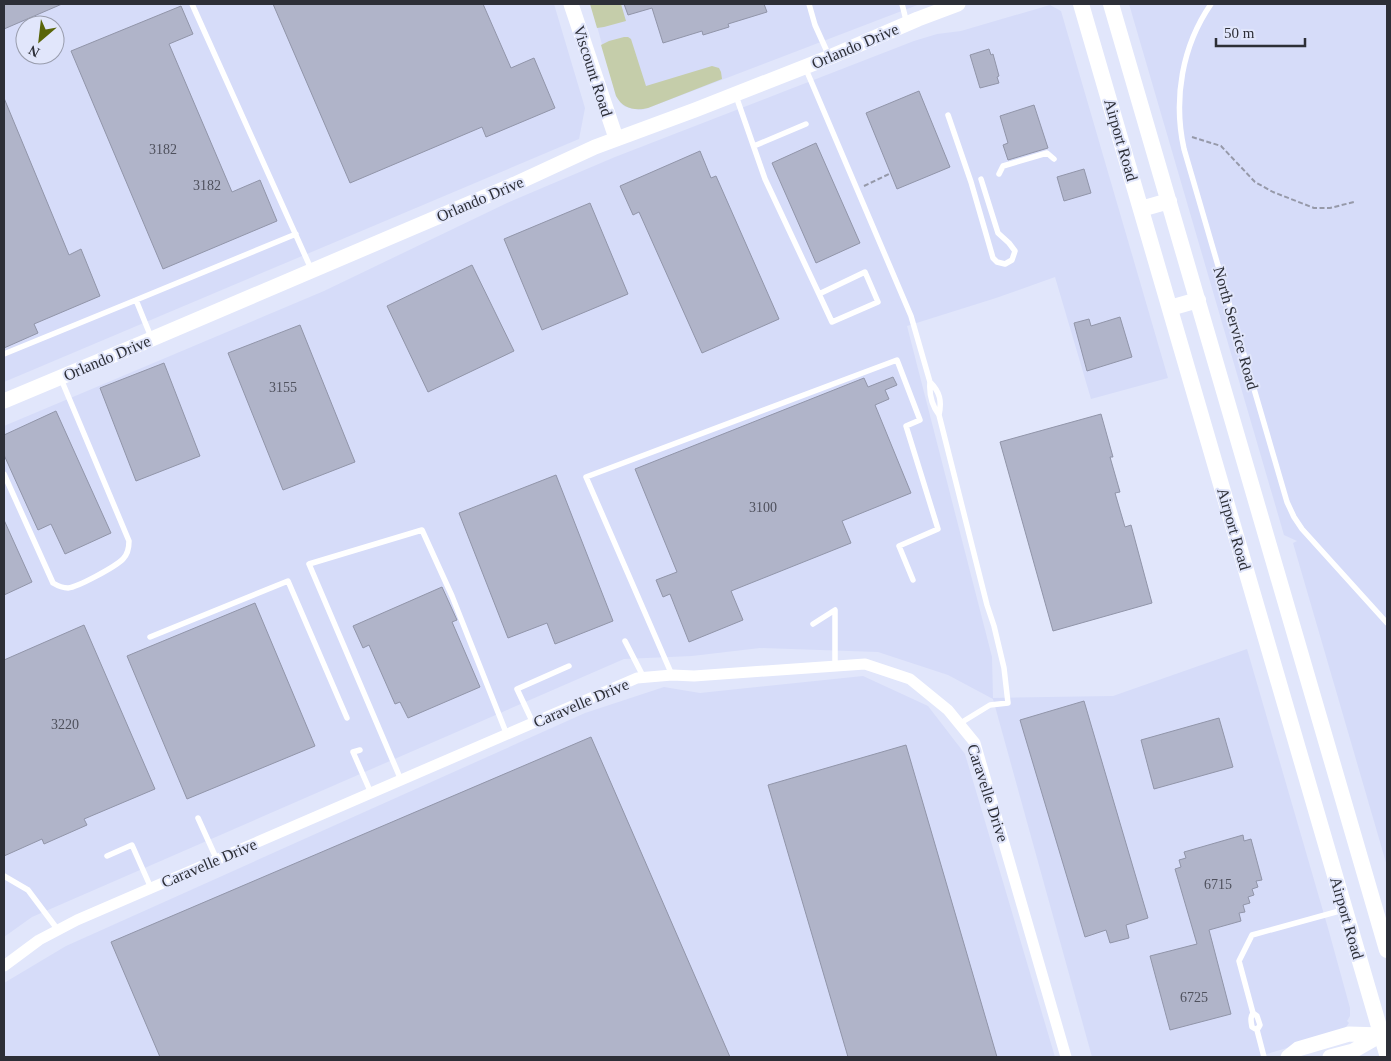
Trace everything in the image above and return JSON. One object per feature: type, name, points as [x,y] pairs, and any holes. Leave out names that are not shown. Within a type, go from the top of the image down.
[{"type":"main road","name":"Airport Road","points":[[1081,4],[1345,909],[1384,1034],[1387,1054]]},
{"type":"main road","name":"Airport Road","points":[[1112,4],[1387,950]]},
{"type":"main road","points":[[1141,209],[1169,201]]},
{"type":"main road","points":[[1170,308],[1198,300]]},
{"type":"street","name":"Viscount Road","points":[[572,4],[616,138]]},
{"type":"street","name":"Orlando Drive","points":[[4,401],[515,184],[616,138],[830,58],[958,4]]},
{"type":"street","name":"Caravelle Drive","points":[[4,966],[40,940],[77,920],[637,678],[865,664],[910,679],[948,710],[975,743],[1066,1057]]},
{"type":"street","points":[[1288,1057],[1298,1049],[1349,1034],[1384,1034]]},
{"type":"street","points":[[1330,1057],[1353,1051],[1384,1034]]},
{"type":"lane","points":[[192,4],[312,270]]},
{"type":"lane","points":[[809,4],[815,26],[830,58]]},
{"type":"lane","points":[[902,4],[907,24]]},
{"type":"lane","name":"North Service Road","points":[[1212,4],[1207,10],[1189,48],[1184,66],[1180,97],[1181,134],[1192,177],[1287,502],[1302,529],[1387,623]]},
{"type":"lane","points":[[805,67],[911,316],[930,382],[929,392],[933,407],[938,415],[1002,660],[1008,702],[990,705],[959,724]]},
{"type":"lane","points":[[736,94],[766,179],[819,294],[832,322],[878,302],[865,272],[819,294]]},
{"type":"lane","points":[[948,115],[971,182],[993,258],[997,262],[1005,264],[1012,260],[1014,252],[1009,243],[998,233],[981,179]]},
{"type":"lane","points":[[754,146],[806,124]]},
{"type":"lane","points":[[999,174],[1004,166],[1046,153],[1054,160]]},
{"type":"lane","points":[[4,354],[296,234]]},
{"type":"lane","points":[[136,300],[152,339]]},
{"type":"lane","points":[[672,675],[586,477],[897,360],[920,420],[906,426],[938,529],[899,546],[913,580]]},
{"type":"lane","points":[[4,474],[53,583],[60,587],[70,588],[94,577],[124,558],[129,549],[129,541],[60,378]]},
{"type":"lane","points":[[402,780],[309,564],[422,530],[455,605],[507,734]]},
{"type":"lane","points":[[150,637],[288,581],[347,718]]},
{"type":"lane","points":[[813,624],[836,610],[835,666]]},
{"type":"lane","points":[[625,641],[644,678]]},
{"type":"lane","points":[[533,723],[517,689],[568,666]]},
{"type":"lane","points":[[360,750],[353,752],[371,793]]},
{"type":"lane","points":[[198,818],[217,860]]},
{"type":"lane","points":[[107,856],[132,845],[151,888]]},
{"type":"lane","points":[[4,876],[28,890],[58,930]]},
{"type":"lane","points":[[1264,1057],[1257,1030],[1260,1025],[1257,1016],[1253,1013],[1239,961],[1252,936],[1345,909]]},
{"type":"path","points":[[1181,134],[1221,146],[1255,182],[1273,192],[1314,208],[1330,208],[1354,202]]},
{"type":"path","points":[[857,189],[890,174]]},
{"type":"shaded area","points":[[4,4],[554,4],[585,108],[579,139],[4,382]]},
{"type":"shaded area","points":[[591,4],[920,4],[641,110],[624,106],[616,96]]},
{"type":"shaded area","points":[[1129,4],[1387,4],[1387,866],[1293,543],[1297,541],[1284,535]]},
{"type":"shaded area","points":[[1050,5],[1061,11],[1168,378],[1091,399],[1055,277],[907,326],[992,657],[993,698],[1113,696],[1247,649],[1350,1008],[1350,1016],[1347,1021],[1349,1023],[1346,1027],[1341,1031],[1324,1037],[1257,1057],[1092,1057],[993,699],[948,675],[878,652],[760,648],[692,656],[624,659],[32,917],[4,937],[4,426],[324,291],[507,203],[615,157],[914,41],[937,34],[961,31]]},
{"type":"shaded area","points":[[863,676],[928,706],[965,754],[1055,1057],[4,1057],[4,983],[66,946],[585,713],[664,687],[700,693]]},
{"type":"green space","points":[[590,4],[621,4],[626,21],[597,28]]},
{"type":"green space","points":[[624,37],[631,39],[646,86],[712,66],[719,68],[722,79],[648,108],[630,108],[622,104],[616,96],[601,45]]},
{"type":"building","points":[[4,4],[62,4],[36,15],[15,15],[15,24],[4,29]]},
{"type":"building","points":[[273,4],[483,4],[511,68],[534,58],[555,108],[486,137],[482,127],[350,183]]},
{"type":"building","points":[[624,4],[764,4],[767,12],[728,24],[729,27],[703,35],[702,31],[663,43],[652,8],[628,15]]},
{"type":"building","points":[[181,6],[193,34],[169,44],[232,192],[260,180],[277,221],[163,269],[71,51]]},
{"type":"building","points":[[989,49],[991,55],[993,54],[999,83],[980,88],[970,55]]},
{"type":"building","points":[[919,91],[950,167],[897,189],[866,113]]},
{"type":"building","points":[[4,98],[69,255],[81,249],[100,296],[34,324],[38,333],[4,348]]},
{"type":"building","points":[[1034,105],[1048,148],[1008,160],[1003,145],[1008,143],[1000,116]]},
{"type":"building","points":[[816,143],[860,243],[816,263],[772,163]]},
{"type":"building","points":[[700,151],[711,178],[716,176],[779,319],[702,353],[639,212],[633,215],[620,186]]},
{"type":"building","points":[[1084,169],[1091,193],[1064,201],[1057,177]]},
{"type":"building","points":[[590,203],[628,294],[542,330],[504,239]]},
{"type":"building","points":[[472,265],[514,351],[428,392],[387,306]]},
{"type":"building","points":[[1120,317],[1132,357],[1087,371],[1074,323],[1089,319],[1091,326]]},
{"type":"building","points":[[300,325],[355,462],[283,490],[228,353]]},
{"type":"building","points":[[164,363],[200,456],[136,481],[100,388]]},
{"type":"building","points":[[893,377],[897,385],[885,390],[889,399],[875,405],[911,493],[842,521],[851,543],[731,591],[743,620],[689,642],[670,594],[663,597],[656,580],[677,572],[635,469],[864,378],[868,387]]},
{"type":"building","points":[[56,411],[111,533],[65,554],[51,524],[38,530],[4,455],[4,435]]},
{"type":"building","points":[[1101,414],[1120,492],[1115,493],[1125,527],[1131,525],[1152,603],[1053,631],[1000,442]]},
{"type":"building","points":[[556,475],[613,621],[555,644],[547,623],[508,638],[459,513]]},
{"type":"building","points":[[4,520],[32,582],[4,595]]},
{"type":"building","points":[[442,587],[457,620],[452,622],[480,687],[408,718],[400,702],[395,704],[369,645],[363,648],[353,626]]},
{"type":"building","points":[[255,603],[315,746],[187,799],[127,656]]},
{"type":"building","points":[[84,625],[155,789],[84,819],[87,825],[44,844],[42,839],[4,856],[4,660]]},
{"type":"building","points":[[1084,701],[1148,918],[1126,925],[1129,938],[1110,943],[1106,930],[1085,937],[1020,720]]},
{"type":"building","points":[[1219,718],[1233,767],[1154,789],[1141,740]]},
{"type":"building","points":[[591,737],[730,1057],[160,1057],[111,942]]},
{"type":"building","points":[[906,745],[997,1057],[848,1057],[768,785]]},
{"type":"building","points":[[1243,835],[1244,841],[1251,839],[1262,880],[1256,881],[1258,887],[1252,889],[1254,895],[1248,897],[1250,903],[1243,905],[1245,912],[1239,913],[1241,921],[1209,930],[1231,1014],[1170,1030],[1150,956],[1197,944],[1175,869],[1181,867],[1179,860],[1186,858],[1184,852]]}]
